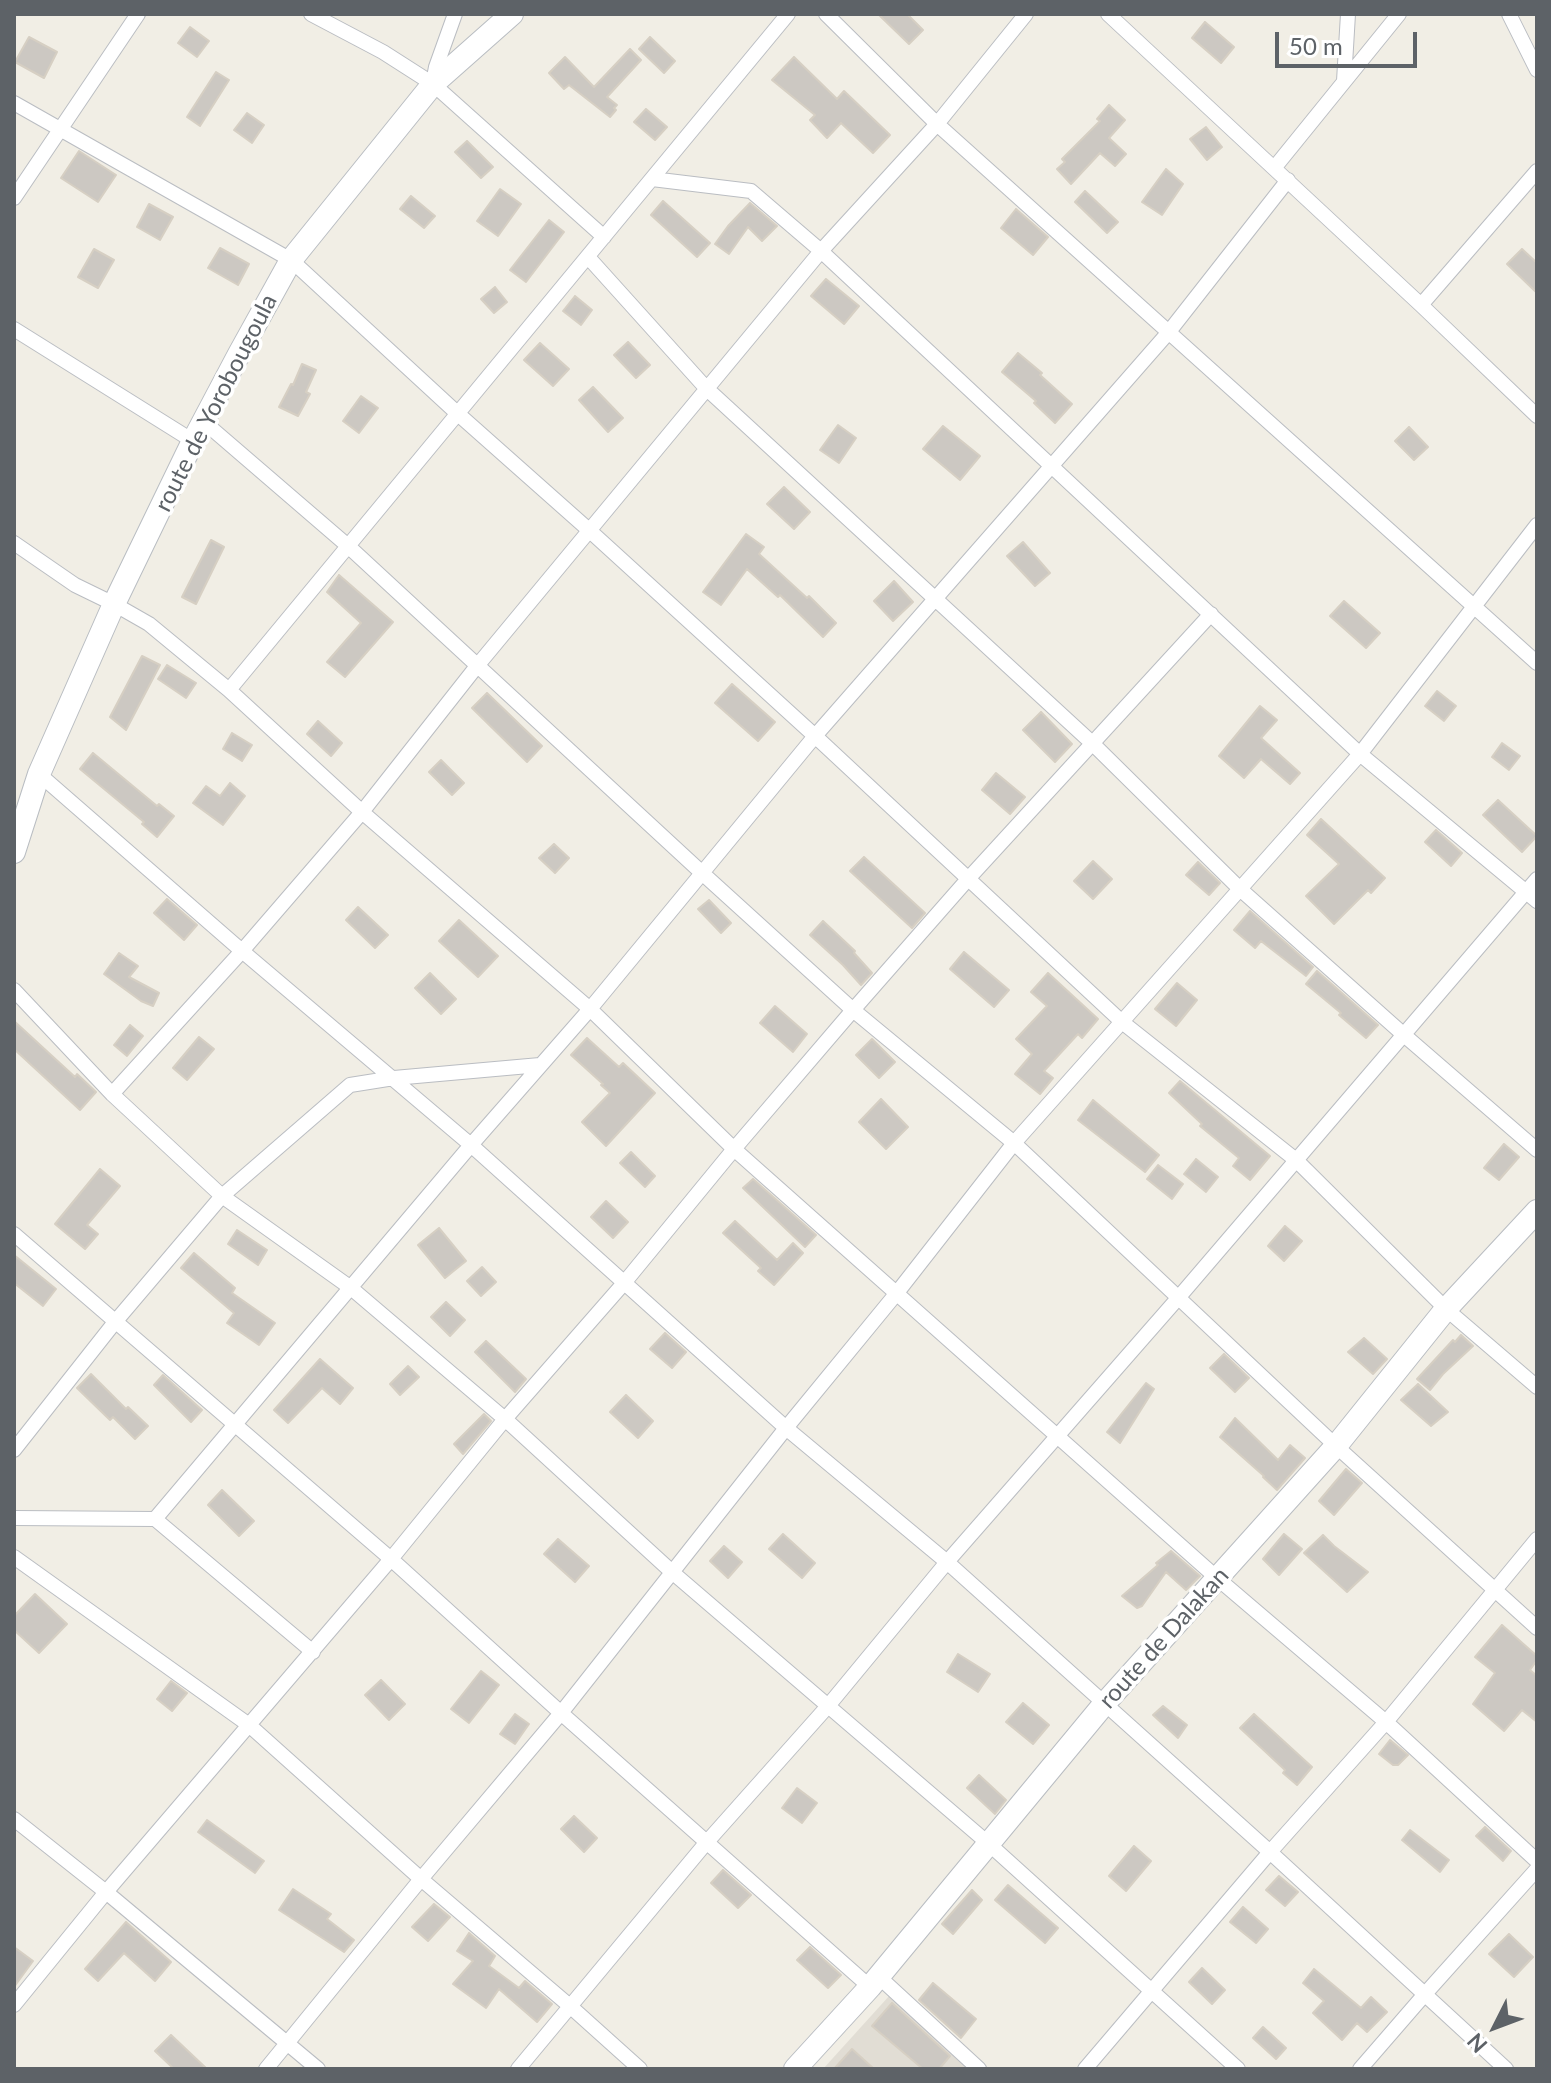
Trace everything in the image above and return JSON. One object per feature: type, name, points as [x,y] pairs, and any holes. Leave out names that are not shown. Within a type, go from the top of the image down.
[{"type":"street","points":[[14,198],[138,14]]},
{"type":"street","points":[[311,14],[383,52],[433,84],[604,237]]},
{"type":"street","points":[[433,84],[455,14]]},
{"type":"street","name":"route de Yorobougoula","points":[[14,852],[39,774],[114,604],[199,431],[291,260],[433,84],[512,14]]},
{"type":"street","points":[[229,690],[788,14]]},
{"type":"street","points":[[826,14],[937,124],[1537,663]]},
{"type":"street","points":[[112,1094],[242,951],[362,812],[477,666],[706,388],[821,251],[937,124],[1026,14]]},
{"type":"street","points":[[1108,14],[1275,167],[1537,416]]},
{"type":"street","points":[[1343,83],[1348,14]]},
{"type":"street","points":[[1275,167],[1399,14]]},
{"type":"street","points":[[1509,14],[1537,70]]},
{"type":"street","points":[[1521,40],[1537,56]]},
{"type":"street","points":[[14,103],[291,260],[815,736],[1122,1022],[1296,1160],[1446,1309],[1537,1387]]},
{"type":"street","points":[[1421,305],[1537,171]]},
{"type":"street","points":[[652,179],[751,191],[821,251],[1360,754],[1532,897]]},
{"type":"street","points":[[155,1519],[590,1009],[815,736],[1168,333],[1288,180]]},
{"type":"street","points":[[588,257],[706,388],[1092,743],[1240,889],[1537,1150]]},
{"type":"street","points":[[14,329],[199,431],[348,546],[853,1010],[1014,1143],[1336,1446],[1537,1628]]},
{"type":"street","points":[[266,2069],[561,1713],[1014,1143],[1360,754],[1537,525]]},
{"type":"street","points":[[14,543],[75,585],[149,624],[229,690],[362,812],[590,1009],[734,1149],[1217,1578],[1386,1722],[1537,1861]]},
{"type":"street","points":[[14,2005],[106,1892],[313,1652],[505,1419],[624,1283],[853,1010],[968,879],[1211,614]]},
{"type":"street","points":[[39,774],[471,1145],[786,1428],[947,1562],[1506,2069]]},
{"type":"street","points":[[518,2069],[706,1843],[828,1706],[947,1562],[1404,1035],[1532,897],[1537,879]]},
{"type":"street","points":[[14,990],[112,1094],[222,1196],[351,1288],[505,1419],[672,1572],[989,1844],[1238,2069]]},
{"type":"street","points":[[14,1450],[115,1322],[222,1196],[350,1085],[540,1065]]},
{"type":"street","name":"route de Dalakan","points":[[795,2069],[874,1982],[1105,1703],[1336,1446],[1446,1309],[1537,1211]]},
{"type":"street","points":[[14,1234],[391,1559],[706,1843],[979,2069]]},
{"type":"street","points":[[14,1518],[155,1519],[313,1652]]},
{"type":"street","points":[[1085,2069],[1270,1852],[1386,1722],[1537,1539]]},
{"type":"street","points":[[14,1557],[249,1725],[640,2069]]},
{"type":"street","points":[[14,1819],[318,2069]]},
{"type":"street","points":[[1360,2069],[1537,1869]]},
{"type":"shaded area","points":[[890,1995],[973,2069],[823,2069]]},
{"type":"building","points":[[878,14],[907,14],[923,30],[909,44]]},
{"type":"building","points":[[1205,22],[1234,47],[1221,63],[1192,38]]},
{"type":"building","points":[[190,27],[209,41],[197,57],[178,43]]},
{"type":"building","points":[[29,37],[57,52],[44,78],[15,62]]},
{"type":"building","points":[[650,37],[675,61],[664,73],[639,49]]},
{"type":"building","points":[[630,49],[641,60],[607,97],[617,105],[610,117],[569,85],[564,89],[549,73],[565,57],[594,87]]},
{"type":"building","points":[[794,57],[837,99],[844,91],[890,135],[873,153],[841,123],[827,138],[810,120],[815,115],[772,80]]},
{"type":"building","points":[[216,72],[229,80],[200,126],[187,117]]},
{"type":"building","points":[[1109,105],[1125,120],[1109,138],[1126,154],[1115,166],[1100,153],[1071,184],[1057,169],[1065,162],[1062,159],[1100,121],[1097,119]]},
{"type":"building","points":[[646,109],[667,127],[655,140],[634,122]]},
{"type":"building","points":[[247,113],[264,125],[252,143],[234,130]]},
{"type":"building","points":[[1206,127],[1222,147],[1207,160],[1190,139]]},
{"type":"building","points":[[467,141],[493,167],[481,178],[455,152]]},
{"type":"building","points":[[79,151],[116,175],[98,202],[61,178]]},
{"type":"building","points":[[1166,169],[1183,184],[1162,215],[1142,202]]},
{"type":"building","points":[[500,189],[521,204],[498,236],[477,221]]},
{"type":"building","points":[[1085,191],[1118,222],[1107,233],[1075,202]]},
{"type":"building","points":[[411,196],[435,216],[424,228],[400,209]]},
{"type":"building","points":[[663,201],[710,243],[697,257],[651,215]]},
{"type":"building","points":[[750,203],[777,226],[762,241],[748,227],[729,254],[715,244]]},
{"type":"building","points":[[149,204],[173,217],[160,240],[137,227]]},
{"type":"building","points":[[1016,209],[1048,237],[1033,255],[1001,228]]},
{"type":"building","points":[[549,220],[564,232],[526,282],[510,270]]},
{"type":"building","points":[[220,248],[249,264],[238,285],[208,268]]},
{"type":"building","points":[[94,249],[114,260],[98,288],[78,277]]},
{"type":"building","points":[[1522,249],[1537,263],[1537,293],[1507,264]]},
{"type":"building","points":[[826,279],[859,306],[844,324],[811,296]]},
{"type":"building","points":[[495,287],[507,302],[494,313],[481,299]]},
{"type":"building","points":[[575,296],[592,310],[581,325],[563,311]]},
{"type":"building","points":[[628,342],[650,365],[636,378],[614,355]]},
{"type":"building","points":[[540,343],[569,369],[553,386],[524,360]]},
{"type":"building","points":[[1018,353],[1072,404],[1055,423],[1034,403],[1036,401],[1002,372]]},
{"type":"building","points":[[302,364],[316,370],[306,392],[310,394],[298,416],[279,407]]},
{"type":"building","points":[[593,387],[623,418],[608,432],[579,400]]},
{"type":"building","points":[[361,396],[378,408],[359,433],[343,421]]},
{"type":"building","points":[[838,425],[856,438],[839,463],[820,450]]},
{"type":"building","points":[[943,426],[980,456],[960,480],[923,449]]},
{"type":"building","points":[[1409,427],[1428,447],[1414,460],[1395,441]]},
{"type":"building","points":[[784,487],[810,512],[794,529],[767,504]]},
{"type":"building","points":[[746,534],[764,547],[759,554],[836,623],[823,637],[780,595],[778,597],[747,569],[721,605],[703,592]]},
{"type":"building","points":[[211,540],[224,547],[196,604],[182,597]]},
{"type":"building","points":[[1023,542],[1050,573],[1035,586],[1007,556]]},
{"type":"building","points":[[339,575],[393,622],[345,677],[327,662],[361,623],[327,592]]},
{"type":"building","points":[[894,581],[913,602],[893,621],[874,601]]},
{"type":"building","points":[[1344,601],[1380,633],[1366,648],[1330,616]]},
{"type":"building","points":[[142,656],[160,665],[126,730],[110,717]]},
{"type":"building","points":[[167,665],[196,683],[186,698],[158,679]]},
{"type":"building","points":[[732,684],[775,722],[758,741],[715,703]]},
{"type":"building","points":[[1437,691],[1456,706],[1444,721],[1425,706]]},
{"type":"building","points":[[487,693],[542,746],[527,762],[472,708]]},
{"type":"building","points":[[1260,706],[1277,720],[1261,738],[1300,773],[1290,784],[1261,759],[1244,778],[1219,756]]},
{"type":"building","points":[[1041,712],[1072,744],[1055,762],[1023,730]]},
{"type":"building","points":[[318,721],[342,743],[331,756],[307,734]]},
{"type":"building","points":[[232,733],[252,745],[242,761],[223,749]]},
{"type":"building","points":[[1502,743],[1520,756],[1509,770],[1492,757]]},
{"type":"building","points":[[93,753],[157,806],[159,804],[174,816],[157,837],[142,824],[144,822],[80,769]]},
{"type":"building","points":[[441,760],[464,783],[452,795],[429,772]]},
{"type":"building","points":[[996,773],[1025,797],[1010,814],[982,790]]},
{"type":"building","points":[[230,783],[245,796],[223,825],[193,803],[206,786],[220,796]]},
{"type":"building","points":[[1498,800],[1537,836],[1522,852],[1483,815]]},
{"type":"building","points":[[1321,819],[1385,878],[1371,893],[1368,890],[1334,924],[1306,896],[1339,864],[1307,835]]},
{"type":"building","points":[[1436,830],[1462,853],[1451,866],[1425,842]]},
{"type":"building","points":[[554,844],[569,858],[555,873],[539,858]]},
{"type":"building","points":[[864,857],[925,913],[912,928],[850,871]]},
{"type":"building","points":[[1093,861],[1112,879],[1093,899],[1074,881]]},
{"type":"building","points":[[1198,862],[1220,883],[1209,895],[1186,875]]},
{"type":"building","points":[[167,899],[197,925],[184,940],[154,913]]},
{"type":"building","points":[[709,900],[731,923],[721,933],[698,909]]},
{"type":"building","points":[[358,907],[388,935],[375,948],[346,920]]},
{"type":"building","points":[[1250,911],[1313,967],[1306,976],[1261,941],[1255,948],[1234,930]]},
{"type":"building","points":[[459,920],[498,956],[478,977],[439,941]]},
{"type":"building","points":[[823,921],[855,951],[872,973],[861,985],[810,935]]},
{"type":"building","points":[[964,952],[1009,990],[994,1007],[950,969]]},
{"type":"building","points":[[119,953],[138,966],[129,977],[159,993],[153,1006],[104,974]]},
{"type":"building","points":[[1317,971],[1378,1025],[1366,1038],[1306,984]]},
{"type":"building","points":[[430,973],[456,999],[441,1014],[415,988]]},
{"type":"building","points":[[1048,973],[1098,1019],[1082,1038],[1078,1034],[1044,1071],[1053,1078],[1040,1094],[1015,1074],[1032,1054],[1016,1039],[1047,1006],[1031,992]]},
{"type":"building","points":[[1177,983],[1197,1000],[1176,1026],[1155,1009]]},
{"type":"building","points":[[775,1006],[807,1034],[793,1052],[760,1023]]},
{"type":"building","points":[[14,1021],[75,1077],[77,1074],[96,1092],[80,1110],[14,1049]]},
{"type":"building","points":[[130,1025],[143,1036],[127,1056],[114,1045]]},
{"type":"building","points":[[199,1037],[214,1049],[187,1080],[173,1068]]},
{"type":"building","points":[[587,1038],[619,1067],[623,1063],[655,1093],[606,1146],[582,1122],[610,1093],[571,1055]]},
{"type":"building","points":[[872,1039],[895,1062],[879,1078],[856,1055]]},
{"type":"building","points":[[1180,1081],[1270,1156],[1250,1180],[1233,1166],[1239,1158],[1200,1126],[1202,1124],[1169,1093]]},
{"type":"building","points":[[881,1099],[908,1127],[886,1149],[859,1122]]},
{"type":"building","points":[[1093,1100],[1159,1155],[1145,1172],[1078,1120]]},
{"type":"building","points":[[1504,1144],[1519,1157],[1499,1180],[1484,1168]]},
{"type":"building","points":[[631,1152],[655,1176],[645,1187],[620,1163]]},
{"type":"building","points":[[1196,1159],[1218,1177],[1206,1192],[1184,1174]]},
{"type":"building","points":[[1158,1165],[1183,1184],[1172,1199],[1147,1179]]},
{"type":"building","points":[[100,1169],[120,1186],[87,1225],[98,1234],[85,1249],[55,1224]]},
{"type":"building","points":[[753,1179],[816,1235],[805,1247],[743,1188]]},
{"type":"building","points":[[606,1201],[628,1222],[613,1238],[591,1217]]},
{"type":"building","points":[[735,1221],[777,1260],[793,1243],[803,1253],[774,1285],[758,1271],[761,1268],[723,1233]]},
{"type":"building","points":[[1285,1226],[1302,1241],[1284,1261],[1268,1246]]},
{"type":"building","points":[[439,1228],[466,1261],[445,1278],[418,1245]]},
{"type":"building","points":[[237,1230],[267,1250],[258,1265],[228,1244]]},
{"type":"building","points":[[194,1253],[235,1288],[232,1293],[275,1323],[259,1345],[227,1323],[234,1313],[181,1268]]},
{"type":"building","points":[[14,1255],[56,1289],[43,1306],[14,1283]]},
{"type":"building","points":[[482,1267],[496,1282],[481,1296],[467,1281]]},
{"type":"building","points":[[446,1302],[465,1320],[450,1336],[431,1317]]},
{"type":"building","points":[[665,1333],[686,1352],[672,1368],[650,1349]]},
{"type":"building","points":[[1461,1335],[1473,1346],[1430,1390],[1417,1379]]},
{"type":"building","points":[[1364,1338],[1387,1359],[1373,1374],[1348,1352]]},
{"type":"building","points":[[486,1341],[526,1379],[515,1392],[475,1352]]},
{"type":"building","points":[[1224,1354],[1249,1378],[1235,1392],[1210,1368]]},
{"type":"building","points":[[320,1359],[353,1388],[340,1404],[322,1388],[288,1423],[274,1410]]},
{"type":"building","points":[[408,1366],[419,1377],[400,1395],[390,1384]]},
{"type":"building","points":[[91,1374],[148,1426],[135,1439],[77,1388]]},
{"type":"building","points":[[163,1375],[202,1410],[191,1422],[154,1385]]},
{"type":"building","points":[[1146,1383],[1154,1389],[1120,1443],[1107,1432]]},
{"type":"building","points":[[1418,1384],[1448,1412],[1431,1426],[1401,1400]]},
{"type":"building","points":[[626,1395],[653,1421],[638,1438],[610,1412]]},
{"type":"building","points":[[484,1414],[491,1421],[463,1454],[454,1444]]},
{"type":"building","points":[[1235,1418],[1278,1460],[1290,1445],[1305,1458],[1277,1490],[1220,1437]]},
{"type":"building","points":[[1346,1469],[1362,1483],[1334,1515],[1319,1501]]},
{"type":"building","points":[[222,1490],[254,1521],[239,1536],[208,1505]]},
{"type":"building","points":[[783,1534],[815,1563],[802,1578],[769,1549]]},
{"type":"building","points":[[1284,1534],[1302,1549],[1279,1575],[1263,1559]]},
{"type":"building","points":[[1323,1535],[1368,1572],[1347,1592],[1304,1553]]},
{"type":"building","points":[[558,1539],[589,1566],[575,1582],[544,1554]]},
{"type":"building","points":[[724,1546],[742,1562],[728,1578],[710,1561]]},
{"type":"building","points":[[1171,1551],[1200,1576],[1186,1590],[1166,1572],[1142,1606],[1137,1608],[1122,1596],[1158,1565],[1156,1563]]},
{"type":"building","points":[[35,1594],[67,1624],[39,1653],[14,1630],[14,1616]]},
{"type":"building","points":[[1502,1625],[1537,1656],[1530,1670],[1537,1676],[1537,1722],[1522,1710],[1504,1731],[1473,1704],[1495,1673],[1475,1657]]},
{"type":"building","points":[[958,1654],[990,1674],[978,1692],[947,1672]]},
{"type":"building","points":[[481,1671],[499,1685],[469,1723],[451,1709]]},
{"type":"building","points":[[381,1680],[405,1704],[389,1720],[365,1695]]},
{"type":"building","points":[[171,1681],[187,1693],[172,1711],[157,1699]]},
{"type":"building","points":[[1023,1703],[1049,1725],[1033,1744],[1006,1722]]},
{"type":"building","points":[[1163,1706],[1187,1725],[1178,1738],[1153,1715]]},
{"type":"building","points":[[515,1714],[529,1724],[515,1744],[500,1734]]},
{"type":"building","points":[[1254,1714],[1312,1767],[1297,1785],[1240,1728]]},
{"type":"building","points":[[1390,1740],[1408,1755],[1398,1765],[1393,1765],[1379,1754]]},
{"type":"building","points":[[979,1775],[1006,1800],[995,1814],[967,1788]]},
{"type":"building","points":[[797,1788],[817,1803],[802,1823],[782,1808]]},
{"type":"building","points":[[574,1816],[597,1838],[584,1852],[561,1829]]},
{"type":"building","points":[[207,1820],[264,1861],[255,1873],[198,1832]]},
{"type":"building","points":[[1485,1827],[1511,1851],[1503,1861],[1476,1836]]},
{"type":"building","points":[[1410,1830],[1449,1860],[1440,1872],[1402,1840]]},
{"type":"building","points":[[1134,1846],[1151,1861],[1126,1891],[1109,1876]]},
{"type":"building","points":[[723,1870],[751,1895],[738,1908],[711,1883]]},
{"type":"building","points":[[1279,1876],[1298,1892],[1285,1906],[1266,1890]]},
{"type":"building","points":[[1008,1885],[1058,1928],[1045,1943],[995,1900]]},
{"type":"building","points":[[293,1889],[331,1914],[327,1919],[354,1940],[344,1952],[279,1910]]},
{"type":"building","points":[[972,1890],[982,1900],[953,1934],[942,1924]]},
{"type":"building","points":[[434,1904],[450,1917],[428,1941],[412,1927]]},
{"type":"building","points":[[1243,1907],[1268,1929],[1256,1943],[1230,1922]]},
{"type":"building","points":[[126,1922],[171,1962],[155,1981],[124,1953],[98,1981],[85,1969]]},
{"type":"building","points":[[469,1933],[495,1956],[489,1966],[519,1988],[525,1981],[552,2004],[537,2022],[499,1989],[486,2008],[453,1984],[473,1961],[457,1951]]},
{"type":"building","points":[[1509,1934],[1533,1957],[1514,1977],[1489,1954]]},
{"type":"building","points":[[14,1947],[33,1961],[14,1987]]},
{"type":"building","points":[[810,1947],[841,1975],[828,1988],[797,1960]]},
{"type":"building","points":[[1202,1968],[1225,1990],[1212,2004],[1189,1982]]},
{"type":"building","points":[[1314,1969],[1361,2008],[1371,1997],[1387,2012],[1367,2032],[1357,2023],[1342,2040],[1313,2013],[1324,2001],[1303,1983]]},
{"type":"building","points":[[933,1983],[976,2019],[961,2038],[919,2000]]},
{"type":"building","points":[[892,2003],[950,2056],[939,2069],[923,2069],[872,2026]]},
{"type":"building","points":[[1263,2027],[1286,2048],[1276,2059],[1253,2038]]},
{"type":"building","points":[[171,2035],[207,2069],[174,2069],[155,2051]]},
{"type":"building","points":[[852,2049],[874,2069],[834,2069]]}]
